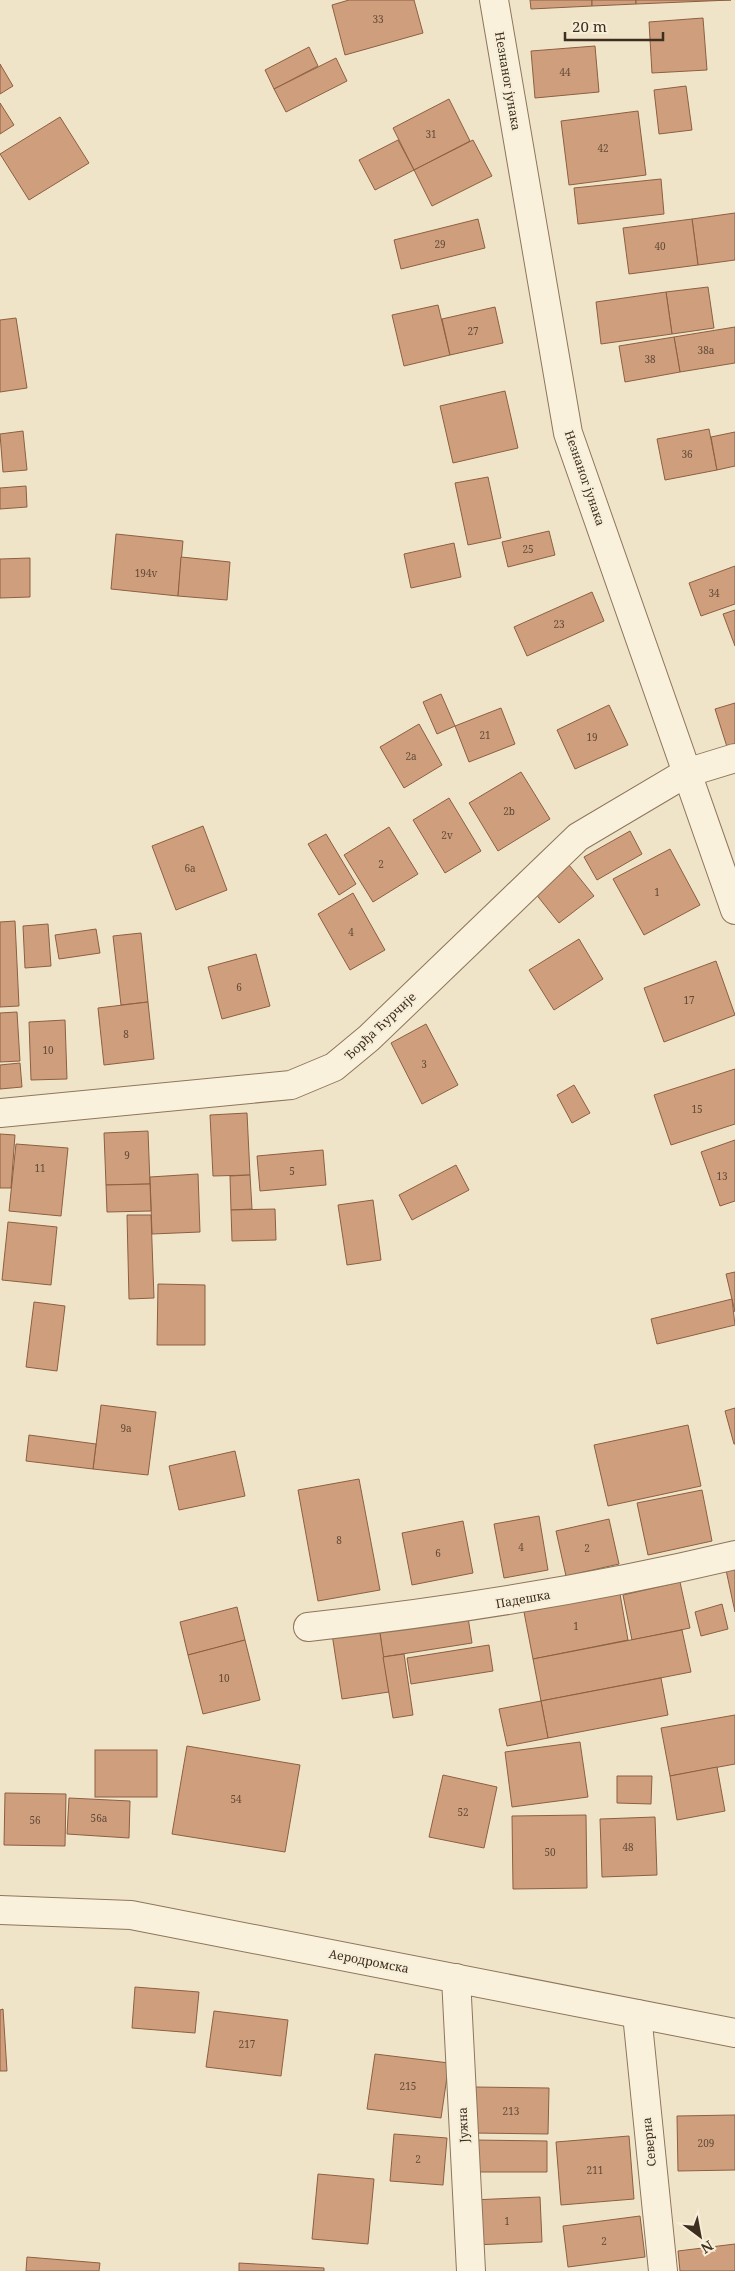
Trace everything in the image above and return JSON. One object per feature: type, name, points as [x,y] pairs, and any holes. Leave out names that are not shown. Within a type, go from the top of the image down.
[{"type":"street","name":"Незнаног јунака","points":[[494,0],[568,433],[735,910]]},
{"type":"street","name":"Ђорђа Ћурчије","points":[[0,1113],[291,1085],[334,1067],[369,1038],[578,837],[686,772],[735,758]]},
{"type":"street","name":"Падешка","points":[[308,1627],[497,1604],[603,1584],[735,1555]]},
{"type":"street","name":"Аеродромска","points":[[0,1910],[131,1915],[735,2033]]},
{"type":"street","name":"Јужна","points":[[456,1978],[471,2271]]},
{"type":"street","name":"Северна","points":[[637,2014],[663,2271]]},
{"type":"building","points":[[349,0],[414,0],[423,33],[345,55],[332,5]]},
{"type":"building","points":[[530,0],[592,0],[592,6],[531,9]]},
{"type":"building","points":[[592,0],[636,0],[636,4],[592,6]]},
{"type":"building","points":[[636,0],[731,0],[636,4]]},
{"type":"building","points":[[703,18],[707,70],[652,73],[649,22]]},
{"type":"building","points":[[595,46],[599,92],[535,98],[531,51]]},
{"type":"building","points":[[309,47],[318,66],[274,89],[265,70]]},
{"type":"building","points":[[336,58],[347,81],[286,112],[274,89]]},
{"type":"building","points":[[0,64],[13,86],[0,94]]},
{"type":"building","points":[[686,86],[692,130],[659,134],[654,90]]},
{"type":"building","points":[[449,99],[470,141],[414,170],[393,128]]},
{"type":"building","points":[[0,103],[14,125],[0,134]]},
{"type":"building","points":[[638,111],[646,175],[569,185],[561,121]]},
{"type":"building","points":[[60,117],[89,163],[29,200],[0,154]]},
{"type":"building","points":[[398,140],[414,170],[375,190],[359,160]]},
{"type":"building","points":[[473,140],[492,176],[432,206],[414,170]]},
{"type":"building","points":[[661,179],[664,214],[578,224],[574,188]]},
{"type":"building","points":[[735,213],[735,260],[698,265],[692,219]]},
{"type":"building","points":[[478,219],[485,248],[401,269],[394,240]]},
{"type":"building","points":[[692,219],[698,265],[629,274],[623,228]]},
{"type":"building","points":[[708,287],[714,328],[672,334],[666,292]]},
{"type":"building","points":[[666,292],[672,334],[601,344],[596,302]]},
{"type":"building","points":[[438,305],[450,355],[404,366],[392,315]]},
{"type":"building","points":[[495,307],[503,343],[450,355],[442,319]]},
{"type":"building","points":[[16,318],[27,388],[0,392],[0,320]]},
{"type":"building","points":[[735,327],[735,363],[680,372],[674,337]]},
{"type":"building","points":[[674,337],[680,372],[625,382],[619,346]]},
{"type":"building","points":[[505,391],[518,448],[453,463],[440,406]]},
{"type":"building","points":[[709,429],[717,470],[665,480],[657,439]]},
{"type":"building","points":[[23,431],[27,470],[3,472],[0,434]]},
{"type":"building","points":[[735,432],[735,466],[717,470],[711,437]]},
{"type":"building","points":[[488,477],[501,538],[468,545],[455,483]]},
{"type":"building","points":[[26,486],[27,507],[0,509],[0,488]]},
{"type":"building","points":[[549,531],[555,555],[508,567],[502,542]]},
{"type":"building","points":[[116,534],[183,541],[178,596],[111,589]]},
{"type":"building","points":[[454,543],[461,577],[411,588],[404,554]]},
{"type":"building","points":[[181,557],[230,562],[227,600],[178,596]]},
{"type":"building","points":[[30,558],[30,597],[0,598],[0,559]]},
{"type":"building","points":[[735,566],[735,604],[701,616],[689,583]]},
{"type":"building","points":[[592,592],[604,621],[527,656],[514,627]]},
{"type":"building","points":[[735,610],[735,646],[723,614]]},
{"type":"building","points":[[441,694],[455,726],[437,734],[423,702]]},
{"type":"building","points":[[735,703],[735,748],[728,750],[715,709]]},
{"type":"building","points":[[609,705],[628,745],[575,769],[557,730]]},
{"type":"building","points":[[501,708],[515,744],[469,762],[455,726]]},
{"type":"building","points":[[419,724],[442,765],[404,788],[380,747]]},
{"type":"building","points":[[521,772],[550,819],[498,851],[469,803]]},
{"type":"building","points":[[449,798],[481,851],[445,873],[413,820]]},
{"type":"building","points":[[203,826],[227,890],[176,910],[152,846]]},
{"type":"building","points":[[389,827],[418,874],[373,902],[344,855]]},
{"type":"building","points":[[630,831],[642,854],[597,880],[584,857]]},
{"type":"building","points":[[326,834],[356,884],[339,895],[308,844]]},
{"type":"building","points":[[670,849],[700,905],[644,935],[613,879]]},
{"type":"building","points":[[569,865],[594,896],[559,923],[535,893]]},
{"type":"building","points":[[353,893],[385,950],[350,970],[318,914]]},
{"type":"building","points":[[15,921],[19,1006],[0,1007],[0,922]]},
{"type":"building","points":[[48,924],[51,966],[25,968],[23,926]]},
{"type":"building","points":[[96,929],[100,953],[59,959],[55,935]]},
{"type":"building","points":[[141,933],[148,1002],[121,1005],[113,936]]},
{"type":"building","points":[[579,939],[603,979],[554,1010],[529,970]]},
{"type":"building","points":[[256,954],[270,1006],[222,1019],[208,967]]},
{"type":"building","points":[[716,961],[735,1015],[664,1042],[644,988]]},
{"type":"building","points":[[148,1002],[154,1059],[104,1065],[98,1008]]},
{"type":"building","points":[[17,1012],[20,1061],[0,1062],[0,1013]]},
{"type":"building","points":[[65,1020],[67,1079],[31,1080],[29,1022]]},
{"type":"building","points":[[426,1024],[458,1085],[422,1104],[391,1043]]},
{"type":"building","points":[[20,1063],[22,1087],[0,1089],[0,1065]]},
{"type":"building","points":[[735,1069],[735,1124],[671,1145],[654,1095]]},
{"type":"building","points":[[574,1085],[590,1113],[572,1123],[557,1095]]},
{"type":"building","points":[[247,1113],[250,1175],[213,1176],[210,1115]]},
{"type":"building","points":[[148,1131],[150,1184],[106,1185],[104,1133]]},
{"type":"building","points":[[0,1134],[15,1135],[11,1188],[0,1188]]},
{"type":"building","points":[[735,1140],[735,1201],[720,1206],[701,1152]]},
{"type":"building","points":[[16,1144],[68,1148],[61,1216],[9,1211]]},
{"type":"building","points":[[323,1150],[326,1185],[260,1191],[257,1156]]},
{"type":"building","points":[[456,1165],[469,1190],[412,1220],[399,1195]]},
{"type":"building","points":[[198,1174],[200,1232],[152,1234],[150,1177]]},
{"type":"building","points":[[250,1175],[252,1209],[231,1210],[230,1176]]},
{"type":"building","points":[[150,1184],[151,1211],[107,1212],[106,1185]]},
{"type":"building","points":[[373,1200],[381,1260],[347,1265],[338,1205]]},
{"type":"building","points":[[275,1209],[276,1240],[232,1241],[231,1210]]},
{"type":"building","points":[[127,1215],[151,1215],[154,1298],[129,1299]]},
{"type":"building","points":[[8,1222],[57,1227],[51,1285],[2,1280]]},
{"type":"building","points":[[735,1272],[735,1312],[726,1274]]},
{"type":"building","points":[[158,1284],[205,1285],[205,1345],[157,1345]]},
{"type":"building","points":[[732,1299],[735,1325],[657,1344],[651,1319]]},
{"type":"building","points":[[34,1302],[65,1306],[57,1371],[26,1367]]},
{"type":"building","points":[[101,1405],[156,1412],[148,1475],[93,1469]]},
{"type":"building","points":[[735,1408],[735,1444],[734,1444],[725,1411]]},
{"type":"building","points":[[688,1425],[701,1486],[608,1506],[594,1445]]},
{"type":"building","points":[[29,1435],[96,1444],[93,1469],[26,1461]]},
{"type":"building","points":[[235,1451],[245,1496],[179,1510],[169,1466]]},
{"type":"building","points":[[359,1479],[380,1590],[318,1601],[298,1490]]},
{"type":"building","points":[[702,1490],[712,1541],[648,1555],[637,1503]]},
{"type":"building","points":[[539,1516],[548,1570],[504,1578],[494,1524]]},
{"type":"building","points":[[609,1519],[619,1564],[566,1576],[556,1531]]},
{"type":"building","points":[[463,1521],[473,1573],[412,1585],[402,1533]]},
{"type":"building","points":[[735,1568],[735,1612],[726,1570]]},
{"type":"building","points":[[680,1582],[690,1628],[632,1640],[623,1595]]},
{"type":"building","points":[[620,1594],[628,1640],[533,1659],[524,1612]]},
{"type":"building","points":[[722,1604],[728,1629],[701,1636],[695,1612]]},
{"type":"building","points":[[237,1607],[245,1640],[188,1655],[180,1622]]},
{"type":"building","points":[[467,1611],[472,1643],[383,1657],[379,1625]]},
{"type":"building","points":[[379,1627],[389,1692],[342,1699],[332,1634]]},
{"type":"building","points":[[682,1630],[691,1672],[541,1701],[533,1659]]},
{"type":"building","points":[[245,1640],[260,1700],[203,1714],[188,1655]]},
{"type":"building","points":[[489,1645],[493,1671],[411,1684],[407,1658]]},
{"type":"building","points":[[404,1654],[413,1715],[393,1718],[383,1657]]},
{"type":"building","points":[[661,1678],[668,1715],[548,1738],[541,1701]]},
{"type":"building","points":[[541,1701],[548,1738],[507,1746],[499,1709]]},
{"type":"building","points":[[735,1715],[735,1764],[670,1776],[661,1728]]},
{"type":"building","points":[[580,1742],[588,1797],[512,1807],[505,1752]]},
{"type":"building","points":[[187,1746],[300,1765],[285,1852],[172,1834]]},
{"type":"building","points":[[95,1750],[157,1750],[157,1797],[95,1797]]},
{"type":"building","points":[[717,1767],[725,1811],[677,1820],[670,1776]]},
{"type":"building","points":[[443,1775],[497,1787],[484,1848],[429,1837]]},
{"type":"building","points":[[617,1776],[652,1776],[651,1804],[617,1803]]},
{"type":"building","points":[[5,1793],[66,1794],[65,1846],[4,1845]]},
{"type":"building","points":[[69,1798],[130,1801],[129,1838],[67,1834]]},
{"type":"building","points":[[586,1815],[587,1888],[513,1889],[512,1816]]},
{"type":"building","points":[[655,1817],[657,1875],[602,1877],[600,1819]]},
{"type":"building","points":[[135,1987],[199,1992],[195,2033],[132,2028]]},
{"type":"building","points":[[3,2009],[7,2071],[0,2071],[0,2010]]},
{"type":"building","points":[[214,2011],[288,2020],[281,2076],[206,2067]]},
{"type":"building","points":[[375,2054],[449,2063],[441,2118],[367,2109]]},
{"type":"building","points":[[474,2087],[549,2088],[548,2134],[473,2133]]},
{"type":"building","points":[[735,2115],[735,2170],[678,2171],[677,2116]]},
{"type":"building","points":[[394,2134],[447,2138],[443,2185],[390,2181]]},
{"type":"building","points":[[629,2136],[634,2199],[561,2205],[556,2142]]},
{"type":"building","points":[[475,2140],[547,2141],[547,2172],[475,2172]]},
{"type":"building","points":[[318,2174],[374,2179],[368,2244],[312,2239]]},
{"type":"building","points":[[540,2197],[542,2242],[474,2245],[472,2200]]},
{"type":"building","points":[[640,2216],[645,2257],[568,2267],[563,2226]]},
{"type":"building","points":[[735,2244],[735,2271],[680,2271],[678,2251]]},
{"type":"building","points":[[27,2257],[100,2263],[99,2271],[26,2271]]},
{"type":"building","points":[[239,2263],[324,2268],[324,2271],[239,2271]]}]
